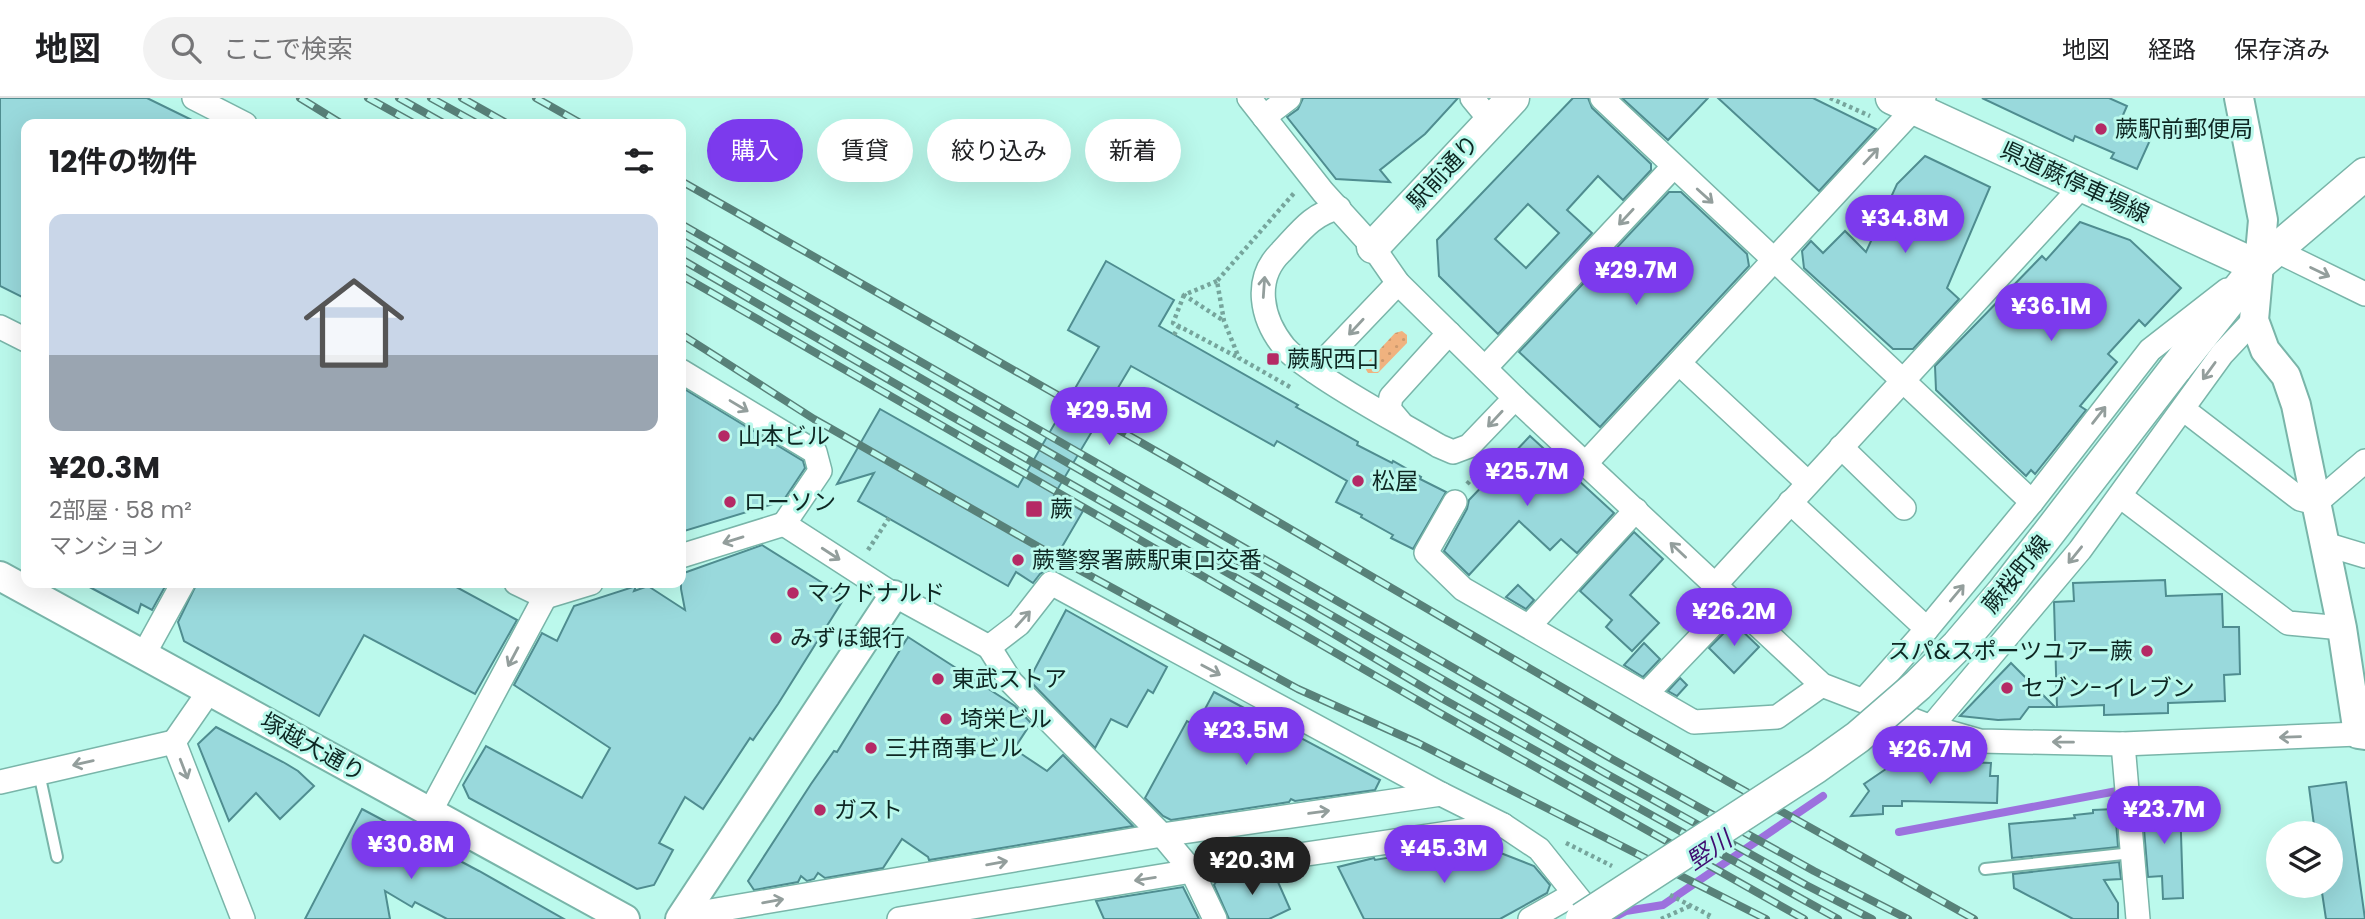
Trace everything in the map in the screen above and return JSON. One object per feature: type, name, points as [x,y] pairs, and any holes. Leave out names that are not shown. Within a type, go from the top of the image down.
[{"type":"main road","name":"駅前通り","points":[[1373,247],[1482,110],[1513,98]]},
{"type":"main road","name":"県道蕨停車場線","points":[[1907,108],[2082,186],[2266,258]]},
{"type":"main road","name":"蕨桜町線","points":[[1578,906],[1816,767],[1858,737],[1918,685],[1958,645],[2004,591],[2175,369],[2266,258],[2365,174]]},
{"type":"street","points":[[194,98],[236,119]]},
{"type":"street","points":[[1249,98],[1323,192],[1373,247],[1398,283],[1515,398],[1822,685],[1931,727],[1980,741],[2123,744],[2362,734],[2357,669],[2342,628],[2292,395],[2286,376],[2265,350],[2254,320],[2266,258],[2263,220],[2239,98]]},
{"type":"street","points":[[1264,117],[1289,98]]},
{"type":"street","points":[[1602,98],[2032,502]]},
{"type":"street","points":[[1586,463],[1775,260],[1907,108]]},
{"type":"street","points":[[1485,368],[1673,167]]},
{"type":"street","points":[[1715,585],[2082,186]]},
{"type":"street","points":[[1339,208],[1321,212],[1272,260],[1265,273],[1262,287],[1267,315],[1279,340],[1294,357],[1340,389],[1446,450],[1461,450],[1475,440],[1515,398]]},
{"type":"street","points":[[2266,258],[2365,294]]},
{"type":"street","points":[[1864,700],[1927,629],[2032,502],[2150,350],[2266,258]]},
{"type":"street","points":[[1314,371],[1398,283]]},
{"type":"street","points":[[1931,727],[2080,550],[2222,354],[2254,320]]},
{"type":"street","points":[[0,327],[21,338]]},
{"type":"street","points":[[1400,422],[1389,409],[1391,397],[1449,333]]},
{"type":"street","points":[[1679,363],[1808,483]]},
{"type":"street","points":[[686,374],[815,452],[820,471],[784,524],[686,554]]},
{"type":"street","points":[[2183,409],[2300,499],[2316,503]]},
{"type":"street","points":[[1841,447],[1904,508]]},
{"type":"street","points":[[2316,503],[2365,461]]},
{"type":"street","points":[[2120,496],[2288,623],[2342,628]]},
{"type":"street","points":[[1455,502],[1426,554],[1463,589],[1694,722],[1777,716],[1822,685]]},
{"type":"street","points":[[1790,502],[1927,629]]},
{"type":"street","points":[[1529,626],[1636,510]]},
{"type":"street","points":[[784,524],[894,595],[989,647],[1011,682],[1162,835],[1192,871],[1215,919]]},
{"type":"street","points":[[2325,544],[2365,556]]},
{"type":"street","name":"塚越大通り","points":[[0,576],[21,587]]},
{"type":"street","points":[[989,647],[1019,624],[1051,583],[1503,825],[1539,849],[1578,906],[1595,919]]},
{"type":"street","name":"塚越大通り","points":[[22,588],[625,919]]},
{"type":"street","points":[[144,654],[180,588]]},
{"type":"street","points":[[526,588],[545,597],[575,588]]},
{"type":"street","points":[[680,918],[894,595]]},
{"type":"street","points":[[430,812],[545,597]]},
{"type":"street","points":[[1646,694],[1734,602]]},
{"type":"street","points":[[0,782],[174,742],[210,690]]},
{"type":"street","points":[[174,742],[243,919]]},
{"type":"street","points":[[2123,744],[2138,919]]},
{"type":"street","points":[[680,918],[1162,835],[1441,794]]},
{"type":"street","points":[[899,919],[1192,871],[1503,825]]},
{"type":"street","points":[[1530,919],[1578,906]]},
{"type":"lane","points":[[39,773],[57,857]]},
{"type":"lane","points":[[1985,869],[2132,853]]},
{"type":"path","points":[[1830,98],[1907,108]]},
{"type":"path","points":[[1217,281],[1184,295],[1174,323],[1239,358]]},
{"type":"path","points":[[1184,295],[1224,321]]},
{"type":"path","points":[[1174,335],[1179,326]]},
{"type":"path","points":[[855,570],[889,518]]},
{"type":"path","points":[[1661,919],[1690,906]]},
{"type":"shaded area","points":[[1402,331],[1407,335],[1407,343],[1378,373],[1368,373],[1365,368],[1367,363],[1395,333]]},
{"type":"building","points":[[0,98],[147,98],[190,119],[21,119],[21,296],[0,286]]},
{"type":"building","points":[[1303,98],[1458,98],[1425,134],[1380,170],[1390,182],[1336,179],[1287,117],[1298,109]]},
{"type":"building","points":[[1573,98],[1588,98],[1592,108],[1651,164],[1651,170],[1623,200],[1598,176],[1567,210],[1592,233],[1498,334],[1439,276],[1437,240]],"holes":[[[1528,204],[1559,233],[1526,268],[1495,239]]]},
{"type":"building","points":[[1622,98],[1708,98],[1668,140]]},
{"type":"building","points":[[1718,98],[1813,98],[1876,129],[1819,191]]},
{"type":"building","points":[[1982,98],[2109,98],[2127,106],[2119,124],[2151,138],[2137,169],[2111,158],[2114,153],[2075,136],[2073,141]]},
{"type":"building","points":[[1925,156],[1990,187],[1947,288],[1959,299],[1913,349],[1893,349],[1804,268],[1802,251],[1811,241],[1823,253],[1845,231],[1866,252],[1897,184]]},
{"type":"building","points":[[1669,192],[1681,192],[1747,254],[1749,266],[1600,427],[1519,352]]},
{"type":"building","points":[[2080,222],[2130,240],[2181,288],[2145,326],[2139,320],[2108,354],[2117,362],[2080,406],[2086,410],[2035,474],[2031,470],[2026,476],[1936,390],[1935,366],[2042,256],[2046,260]]},
{"type":"building","points":[[1106,261],[1174,300],[1159,326],[1298,405],[1296,407],[1358,442],[1357,445],[1392,463],[1393,461],[1446,492],[1413,549],[1391,538],[1393,535],[1361,517],[1362,515],[1336,502],[1347,481],[1277,441],[1274,446],[1131,366],[1054,495],[1083,511],[1049,569],[1040,574],[1033,583],[1016,572],[1008,586],[858,501],[874,473],[837,484],[880,409],[1018,487],[1099,347],[1068,330]]},
{"type":"building","points":[[686,390],[803,461],[805,468],[783,501],[686,530]]},
{"type":"building","points":[[1530,436],[1614,513],[1577,553],[1561,539],[1550,550],[1519,521],[1469,575],[1444,551],[1467,509],[1469,500]]},
{"type":"building","points":[[1634,532],[1663,559],[1630,595],[1659,623],[1632,651],[1606,627],[1612,620],[1580,591]]},
{"type":"building","points":[[762,545],[845,597],[778,704],[753,740],[750,738],[703,809],[685,797],[659,843],[673,850],[654,885],[637,889],[469,798],[463,785],[486,746],[582,798],[610,748],[514,685],[542,633],[557,641],[574,606],[630,588],[635,588],[634,591],[651,588],[685,610],[681,588],[686,588],[686,572]]},
{"type":"building","name":"スパ&スポーツユアー蕨","points":[[2165,580],[2166,596],[2222,594],[2223,627],[2239,627],[2240,674],[2224,675],[2225,701],[2168,703],[2168,713],[2104,715],[2104,705],[2057,707],[2054,602],[2074,601],[2073,583]]},
{"type":"building","points":[[1518,585],[1534,600],[1526,609],[1506,597]]},
{"type":"building","points":[[91,588],[164,588],[152,610],[141,604],[138,613]]},
{"type":"building","points":[[195,588],[458,588],[517,620],[475,694],[364,635],[319,716],[184,641],[178,622]]},
{"type":"building","points":[[1066,610],[1167,667],[1153,693],[1148,690],[1127,727],[1111,719],[1095,748],[1029,680]]},
{"type":"building","points":[[1734,623],[1759,647],[1734,673],[1709,648]]},
{"type":"building","points":[[908,637],[1015,706],[1031,723],[1014,749],[1047,771],[1063,755],[1133,826],[929,860],[902,839],[883,868],[825,878],[818,873],[814,879],[807,881],[801,876],[798,882],[754,890],[748,881],[811,784],[834,751],[837,752]]},
{"type":"building","points":[[1644,643],[1660,659],[1643,677],[1624,665]]},
{"type":"building","name":"セブン-イレブン","points":[[2011,663],[2055,707],[2029,707],[2020,719],[1960,716]]},
{"type":"building","points":[[1680,678],[1687,685],[1677,696],[1668,691]]},
{"type":"building","points":[[1214,692],[1380,780],[1375,790],[1295,801],[1291,799],[1289,802],[1171,820],[1163,816],[1145,798],[1187,721],[1196,726]]},
{"type":"building","points":[[216,727],[298,771],[314,786],[280,819],[256,793],[229,821],[198,744]]},
{"type":"building","points":[[1936,761],[1991,763],[1990,776],[1998,776],[1997,803],[1902,801],[1902,806],[1883,806],[1883,814],[1851,816],[1869,791],[1864,784],[1889,767],[1936,766]]},
{"type":"building","points":[[2346,782],[2365,919],[2326,919],[2323,898],[2343,898],[2343,821],[2313,821],[2309,787]]},
{"type":"building","points":[[2180,802],[2183,898],[2163,899],[2162,876],[2148,877],[2142,805]]},
{"type":"building","points":[[362,809],[564,919],[447,919],[415,902],[412,907],[385,891],[390,919],[305,919]]},
{"type":"building","points":[[2115,809],[2118,847],[2012,858],[2009,824],[2075,818],[2074,815],[2093,813],[2093,810]]},
{"type":"building","points":[[1475,843],[1534,866],[1550,885],[1547,893],[1500,919],[1364,919],[1338,867],[1374,858],[1392,857],[1395,863],[1423,851],[1452,850]]},
{"type":"building","points":[[2119,862],[2121,879],[2104,880],[2118,903],[2118,919],[2073,919],[2014,888],[2013,874]]},
{"type":"building","points":[[1274,873],[1290,909],[1269,919],[1229,919],[1214,885],[1216,882]]},
{"type":"building","points":[[1183,887],[1199,919],[1104,919],[1096,901]]},
{"type":"waterway","name":"竪川","points":[[1899,832],[2117,791]]},
{"type":"waterway","name":"竪川","points":[[1611,919],[1626,911],[1663,905],[1823,796]]},
{"type":"railway","points":[[300,98],[334,119]]},
{"type":"railway","points":[[368,98],[406,119]]},
{"type":"railway","points":[[399,98],[436,119]]},
{"type":"railway","points":[[431,98],[469,119]]},
{"type":"railway","points":[[462,98],[499,119]]},
{"type":"railway","points":[[536,98],[573,119]]},
{"type":"railway","points":[[686,184],[1177,463],[1632,728],[1974,919]]},
{"type":"railway","points":[[686,227],[1612,759],[1814,871],[1908,919]]},
{"type":"railway","points":[[686,243],[1605,773],[1872,919]]},
{"type":"railway","points":[[686,262],[1307,618],[1443,699],[1838,919]]},
{"type":"railway","points":[[686,278],[1438,712],[1804,919]]},
{"type":"railway","points":[[686,337],[814,419],[1074,567],[1298,689],[1418,743],[1766,919]]},
{"type":"place","name":"蕨駅前郵便局","points":[[2101,129]]},
{"type":"place","name":"蕨駅西口","points":[[1273,359]]},
{"type":"place","name":"山本ビル","points":[[724,436]]},
{"type":"place","name":"松屋","points":[[1358,481]]},
{"type":"place","name":"ローソン","points":[[730,502]]},
{"type":"place","name":"蕨","points":[[1034,509]]},
{"type":"place","name":"蕨警察署蕨駅東口交番","points":[[1018,560]]},
{"type":"place","name":"マクドナルド","points":[[793,593]]},
{"type":"place","name":"みずほ銀行","points":[[776,638]]},
{"type":"place","name":"スパ&スポーツユアー蕨","points":[[2147,651]]},
{"type":"place","name":"東武ストア","points":[[938,679]]},
{"type":"place","name":"セブン-イレブン","points":[[2007,688]]},
{"type":"place","name":"埼栄ビル","points":[[946,719]]},
{"type":"place","name":"三井商事ビル","points":[[871,748]]},
{"type":"place","name":"ガスト","points":[[820,810]]}]
